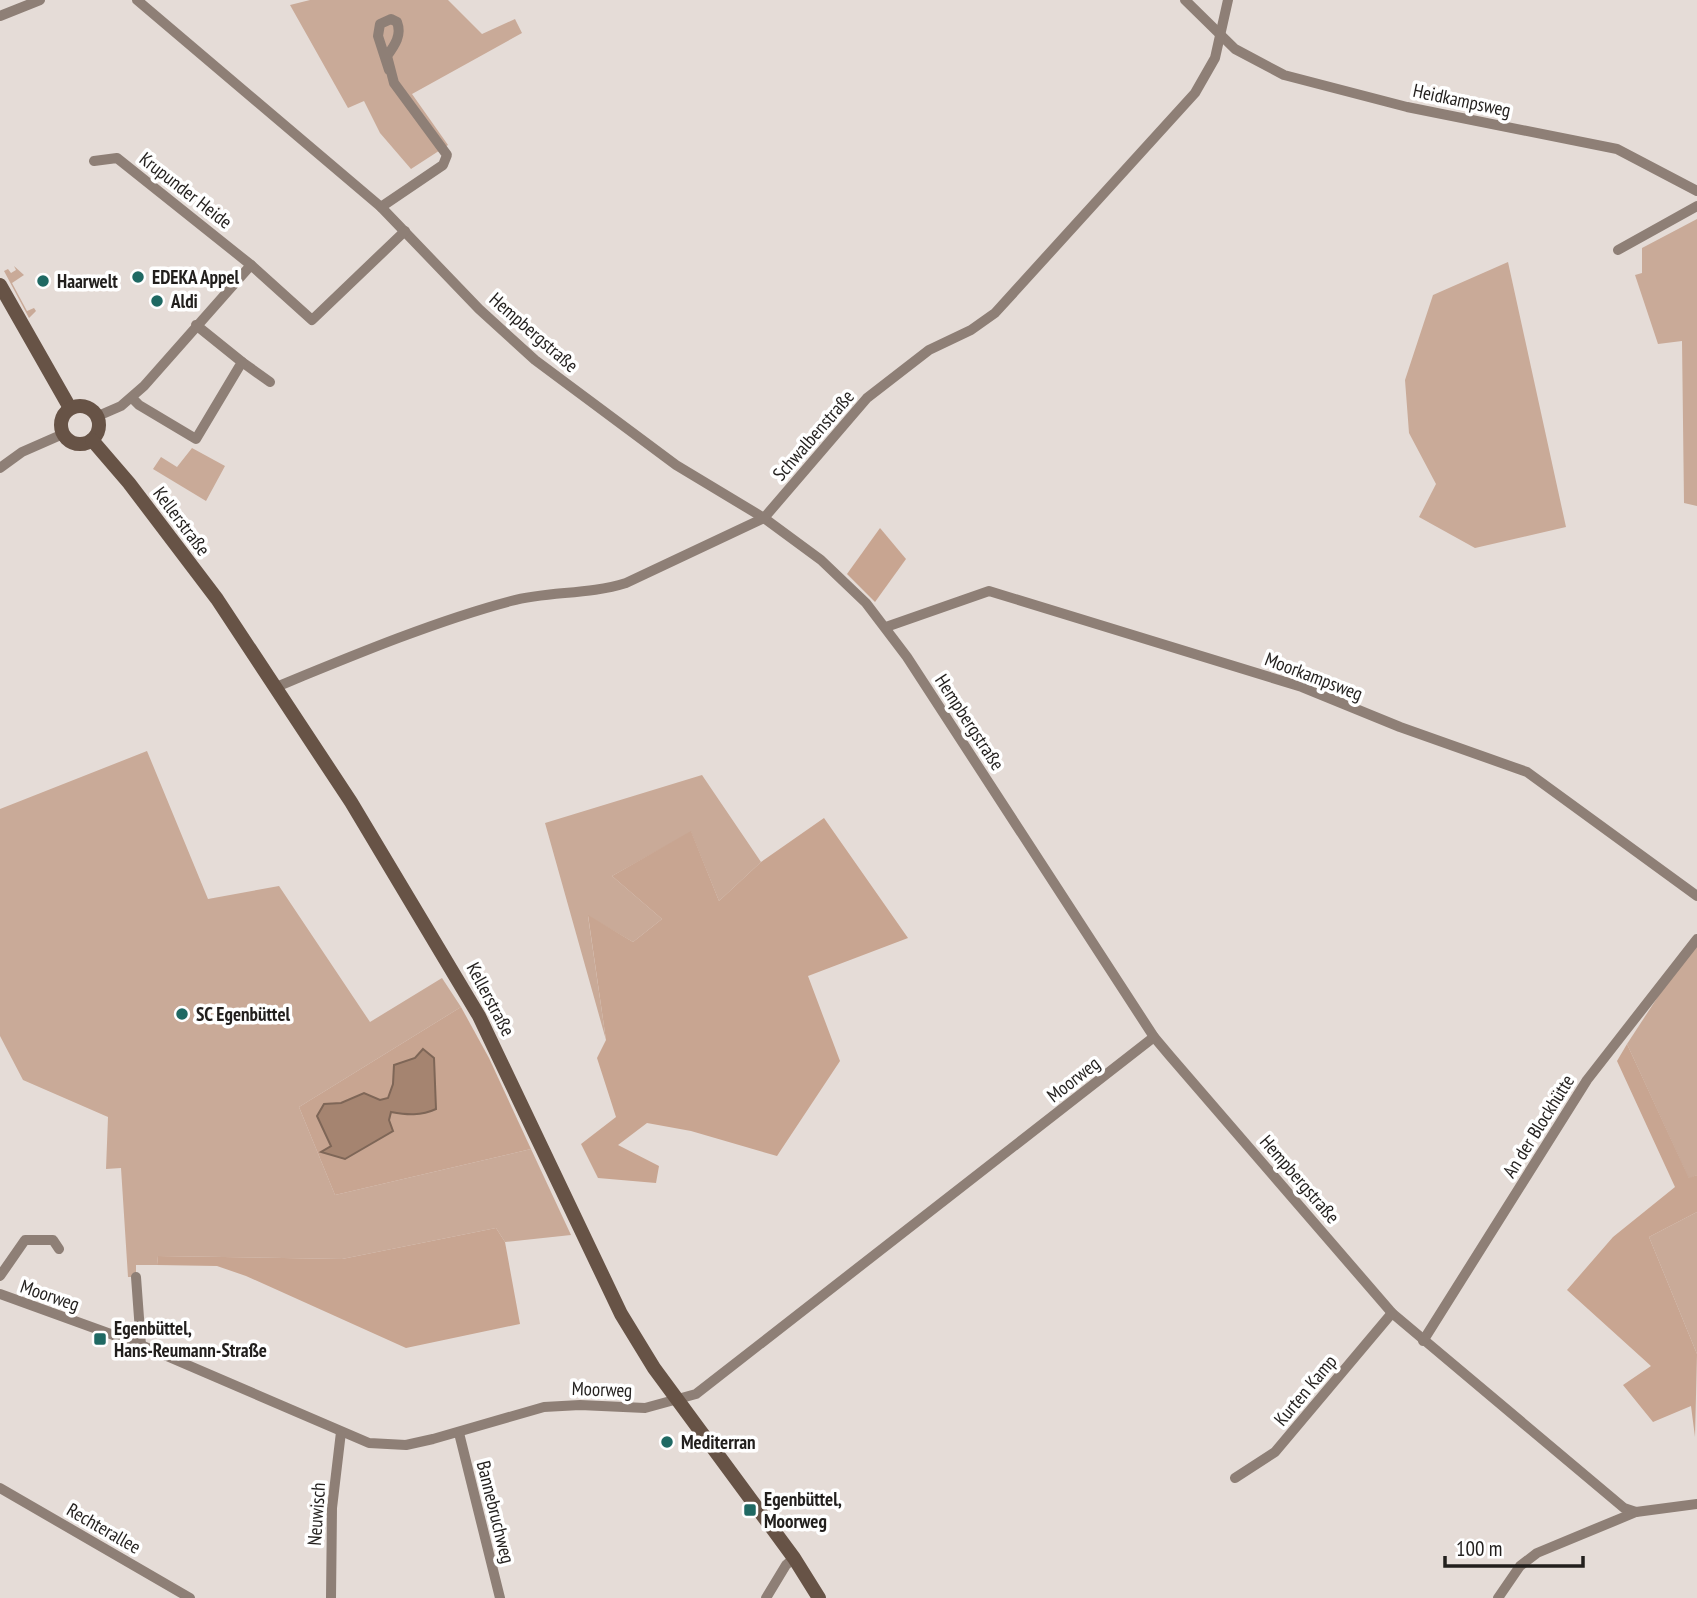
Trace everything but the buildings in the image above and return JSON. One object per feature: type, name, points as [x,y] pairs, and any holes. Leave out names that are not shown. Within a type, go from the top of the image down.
[{"type":"main road","points":[[0,285],[70,408]]},
{"type":"main road","points":[[80,405],[91,408],[98,416],[99,429],[92,440],[73,442],[63,433],[62,420],[70,408],[80,405]]},
{"type":"main road","name":"Kellerstraße","points":[[92,440],[129,483],[211,591],[276,687],[453,969],[508,1073],[604,1282],[634,1336],[677,1401],[794,1558],[819,1598]]},
{"type":"street","points":[[0,16],[40,0]]},
{"type":"street","name":"Hempbergstraße","points":[[137,0],[380,208],[479,309],[535,360],[676,465],[764,518],[838,574],[886,627],[1154,1037],[1392,1313],[1605,1493],[1624,1508],[1636,1512]]},
{"type":"street","name":"Heidkampsweg","points":[[1185,0],[1221,37],[1266,68],[1310,84],[1509,129],[1595,142],[1617,149],[1697,191]]},
{"type":"street","name":"Schwalbenstraße","points":[[276,687],[360,653],[507,602],[529,596],[603,590],[626,583],[764,518],[867,398],[929,350],[971,330],[995,313],[1195,93],[1215,58],[1228,0]]},
{"type":"street","points":[[380,208],[443,165],[447,155],[394,83],[389,69]]},
{"type":"street","name":"Krupunder Heide","points":[[94,161],[117,158],[251,265],[312,320],[405,231]]},
{"type":"street","points":[[1618,250],[1697,206]]},
{"type":"street","points":[[98,416],[132,398],[164,366],[196,325],[251,265]]},
{"type":"street","points":[[196,325],[270,382]]},
{"type":"street","points":[[132,398],[139,405],[196,439],[242,362]]},
{"type":"street","points":[[0,468],[22,452],[63,433]]},
{"type":"street","name":"Moorkampsweg","points":[[886,627],[989,591],[1302,687],[1399,727],[1527,772],[1697,896]]},
{"type":"street","name":"An der Blockhütte","points":[[1423,1341],[1587,1080],[1697,939]]},
{"type":"street","name":"Moorweg","points":[[4,1296],[141,1345],[369,1443],[406,1445],[459,1433],[544,1407],[580,1405],[645,1408],[677,1401],[696,1394],[1154,1037]]},
{"type":"street","points":[[0,1276],[25,1240],[53,1240],[59,1249]]},
{"type":"street","points":[[136,1277],[141,1345]]},
{"type":"street","points":[[0,1310],[4,1296]]},
{"type":"street","name":"Kurten Kamp","points":[[1235,1478],[1266,1459],[1283,1443],[1392,1313]]},
{"type":"street","name":"Neuwisch","points":[[331,1598],[331,1508],[341,1432]]},
{"type":"street","name":"Bannebruchweg","points":[[459,1433],[500,1598]]},
{"type":"street","name":"Rechterallee","points":[[0,1488],[190,1598]]},
{"type":"street","points":[[1498,1598],[1520,1566],[1537,1553],[1636,1512],[1697,1504]]},
{"type":"street","points":[[766,1598],[786,1565],[794,1558]]},
{"type":"shaded area","points":[[310,0],[448,0],[482,34],[515,19],[522,33],[412,94],[448,145],[411,169],[380,133],[364,101],[348,108],[290,5]]},
{"type":"shaded area","points":[[1697,219],[1697,506],[1684,503],[1682,341],[1658,344],[1635,275],[1642,273],[1642,248]]},
{"type":"shaded area","points":[[1508,262],[1566,527],[1475,548],[1419,517],[1436,484],[1409,433],[1405,380],[1433,295]]},
{"type":"shaded area","points":[[14,266],[24,275],[12,283],[27,311],[34,308],[36,311],[29,318],[4,271],[8,269],[11,273],[16,270]]},
{"type":"shaded area","points":[[192,448],[225,466],[206,501],[153,469],[161,457],[177,467]]},
{"type":"shaded area","points":[[880,528],[906,559],[875,602],[847,574]]},
{"type":"shaded area","name":"SC Egenbüttel","points":[[147,751],[208,899],[279,886],[370,1022],[442,978],[461,1007],[299,1107],[335,1195],[531,1149],[571,1235],[505,1242],[496,1228],[342,1259],[158,1256],[157,1265],[136,1265],[136,1277],[128,1277],[121,1168],[106,1169],[108,1117],[23,1080],[0,1036],[0,809]]},
{"type":"shaded area","points":[[702,775],[761,862],[719,901],[691,832],[612,876],[662,919],[633,942],[588,916],[606,1040],[545,823]]},
{"type":"shaded area","points":[[824,818],[908,938],[808,976],[840,1061],[777,1156],[691,1131],[647,1123],[618,1145],[659,1166],[656,1183],[598,1178],[581,1144],[616,1117],[597,1058],[606,1040],[588,915],[633,942],[662,919],[612,876],[691,831],[719,901],[761,862]]},
{"type":"shaded area","points":[[1697,937],[1697,1175],[1689,1179],[1627,1044]]},
{"type":"shaded area","points":[[461,1007],[489,1058],[531,1149],[335,1195],[299,1107]]},
{"type":"shaded area","points":[[1627,1044],[1689,1178],[1697,1175],[1697,1212],[1649,1237],[1697,1354],[1695,1437],[1691,1406],[1653,1422],[1623,1385],[1651,1366],[1567,1290],[1613,1237],[1675,1187],[1617,1061]]},
{"type":"shaded area","points":[[423,1049],[434,1058],[436,1109],[414,1114],[391,1112],[389,1120],[393,1131],[345,1159],[321,1152],[331,1146],[317,1116],[324,1104],[341,1103],[364,1093],[380,1100],[388,1098],[393,1084],[394,1065],[415,1058]]},
{"type":"shaded area","points":[[1697,1212],[1697,1354],[1649,1237]]},
{"type":"shaded area","points":[[496,1228],[505,1242],[520,1324],[406,1348],[246,1276],[217,1266],[157,1265],[158,1256],[342,1259]]},
{"type":"place","name":"EDEKA Appel","points":[[138,277]]},
{"type":"place","name":"Haarwelt","points":[[43,281]]},
{"type":"place","name":"Aldi","points":[[157,301]]},
{"type":"place","name":"SC Egenbüttel","points":[[182,1014]]},
{"type":"place","name":"Egenbüttel, Hans-Reumann-Straße","points":[[100,1339]]},
{"type":"place","name":"Mediterran","points":[[667,1442]]},
{"type":"place","name":"Egenbüttel, Moorweg","points":[[750,1510]]}]
